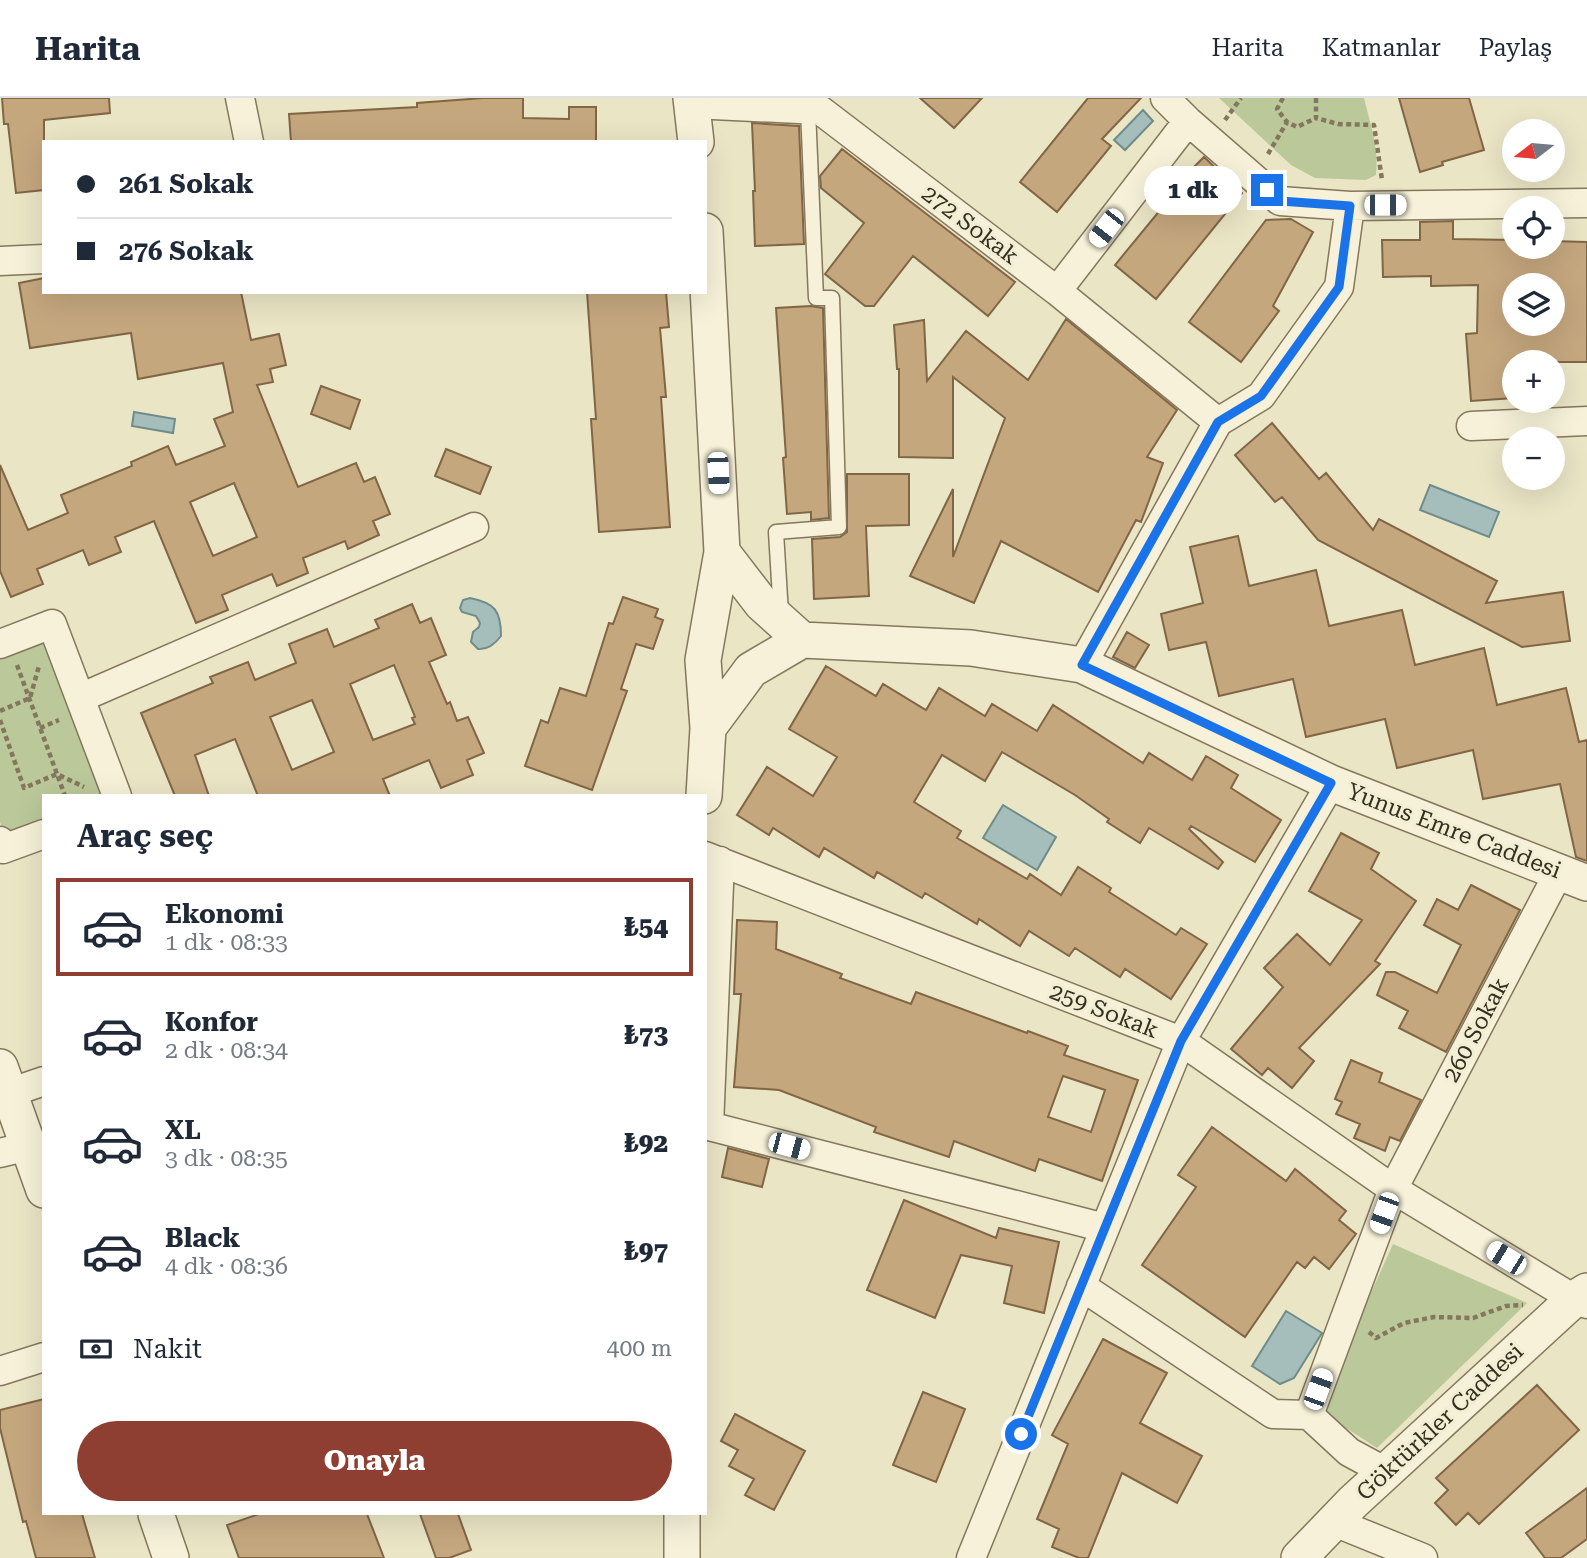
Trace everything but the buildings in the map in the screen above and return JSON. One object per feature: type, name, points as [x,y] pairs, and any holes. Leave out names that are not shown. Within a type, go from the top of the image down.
[{"type":"street","points":[[240,98],[249,140]]},
{"type":"street","points":[[1165,98],[1280,201],[1350,206],[1587,203]]},
{"type":"street","points":[[692,101],[696,140]]},
{"type":"street","name":"272 Sokak","points":[[692,101],[820,110],[1057,291],[1218,422]]},
{"type":"street","points":[[1057,291],[1188,121]]},
{"type":"street","points":[[1082,665],[1218,422],[1261,396],[1339,287],[1350,206]]},
{"type":"street","points":[[704,794],[708,728],[703,660],[722,552],[707,257]]},
{"type":"street","points":[[0,261],[42,259]]},
{"type":"street","points":[[1471,426],[1587,421]]},
{"type":"street","points":[[80,698],[474,527]]},
{"type":"street","points":[[708,728],[751,670],[792,631],[762,604],[722,552]]},
{"type":"street","points":[[4,642],[52,624],[80,698],[105,793]]},
{"type":"street","name":"Yunus Emre Caddesi","points":[[792,631],[971,648],[1082,665],[1331,783],[1573,878]]},
{"type":"street","points":[[971,1558],[1181,1041],[1331,783]]},
{"type":"street","points":[[0,841],[3,849],[42,835]]},
{"type":"street","points":[[713,858],[709,1126],[1105,1228]]},
{"type":"street","name":"259 Sokak","points":[[713,858],[1181,1041],[1393,1189],[1583,1298]]},
{"type":"street","name":"260 Sokak","points":[[1309,1415],[1393,1189],[1573,878]]},
{"type":"street","points":[[42,1081],[5,1080],[14,1150],[42,1187]]},
{"type":"street","points":[[1082,1286],[1273,1414],[1309,1415],[1349,1452],[1386,1472]]},
{"type":"street","name":"Göktürkler Caddesi","points":[[1299,1558],[1386,1472],[1583,1298]]},
{"type":"street","points":[[0,1371],[42,1358]]},
{"type":"street","points":[[156,1515],[171,1558]]},
{"type":"street","points":[[681,1515],[682,1558]]},
{"type":"street","points":[[1334,1522],[1423,1558]]},
{"type":"lane","points":[[792,631],[776,532],[839,527],[832,298],[816,298],[808,110]]},
{"type":"path","points":[[1283,98],[1277,109],[1287,122],[1297,127],[1316,118],[1338,124],[1374,125],[1385,205]]},
{"type":"path","points":[[1316,98],[1316,118]]},
{"type":"path","points":[[1254,178],[1287,122]]},
{"type":"path","points":[[4,642],[30,698],[64,794]]},
{"type":"path","points":[[0,711],[30,698]]},
{"type":"path","points":[[0,720],[24,788],[57,774],[105,793]]},
{"type":"path","points":[[0,740],[6,737]]},
{"type":"path","points":[[1347,1313],[1376,1338],[1404,1323],[1434,1317],[1473,1318],[1506,1306],[1583,1298]]},
{"type":"green space","points":[[1219,98],[1364,98],[1375,145],[1376,175],[1366,180],[1315,178],[1291,165]]},
{"type":"green space","points":[[48,628],[113,794],[42,794],[42,828],[7,841],[0,822],[0,647]]},
{"type":"green space","points":[[1393,1244],[1527,1303],[1377,1448],[1318,1410]]},
{"type":"water","points":[[1143,110],[1153,121],[1125,150],[1114,140]]},
{"type":"water","points":[[134,412],[175,419],[173,433],[132,426]]},
{"type":"water","points":[[1430,485],[1499,512],[1489,537],[1420,510]]},
{"type":"water","points":[[470,598],[491,606],[500,620],[501,636],[485,649],[478,649],[471,642],[473,632],[480,623],[476,616],[462,612],[460,608],[463,600]]},
{"type":"water","points":[[1003,805],[1056,837],[1037,870],[983,838]]},
{"type":"water","points":[[1286,1311],[1322,1333],[1294,1378],[1280,1384],[1252,1366]]},
{"type":"route","points":[[1021,1434],[1181,1041],[1331,783],[1082,665],[1218,422],[1261,396],[1339,287],[1350,206],[1280,201],[1267,190]]}]
